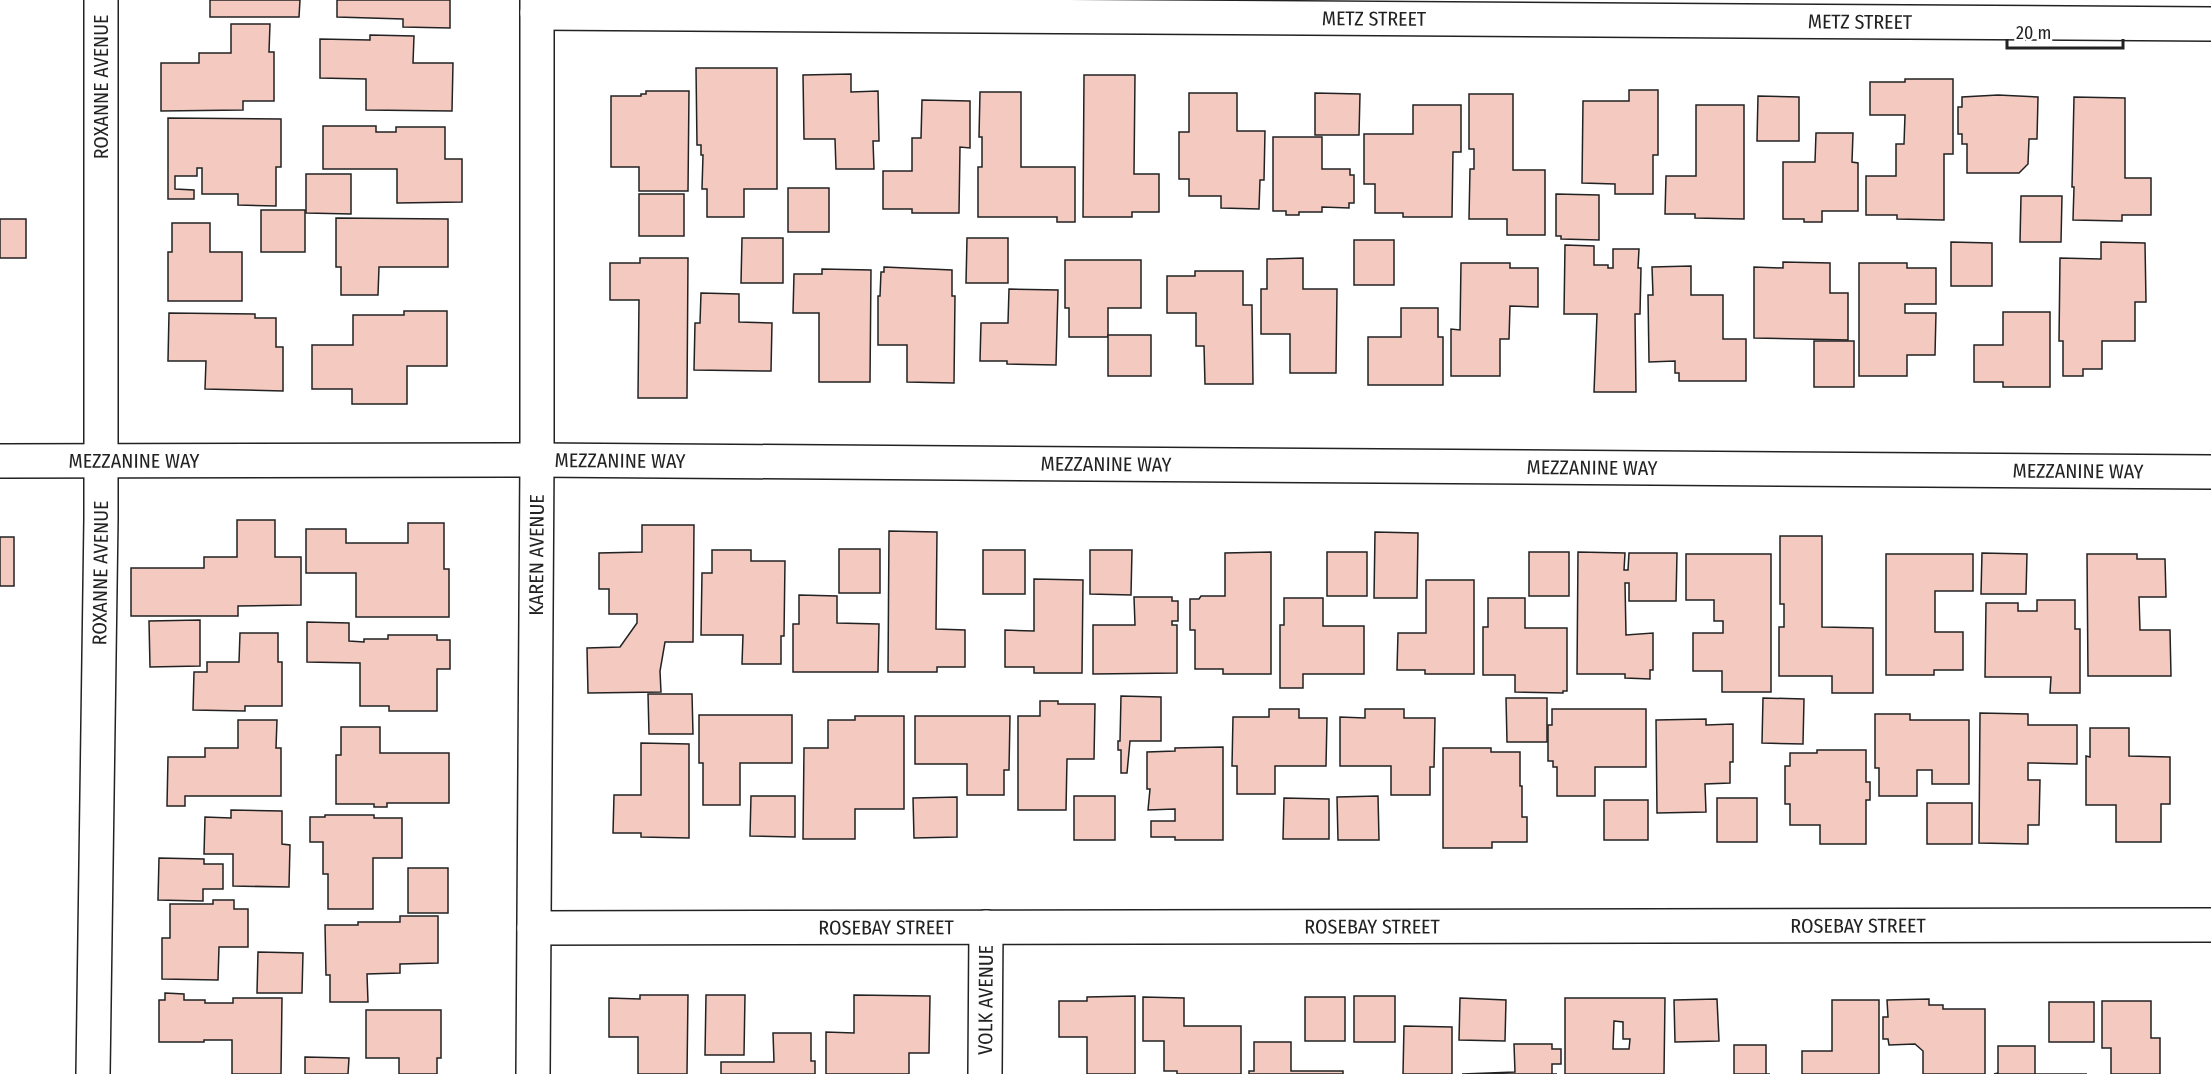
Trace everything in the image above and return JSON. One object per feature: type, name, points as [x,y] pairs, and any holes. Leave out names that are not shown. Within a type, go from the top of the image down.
[{"type":"street","name":"ROXANNE AVENUE","points":[[93,1074],[101,462],[101,0]]},
{"type":"street","name":"METZ STREET","points":[[537,7],[2211,24]]},
{"type":"street","name":"KAREN AVENUE","points":[[533,1074],[537,7]]},
{"type":"street","name":"MEZZANINE WAY","points":[[0,462],[537,460],[2211,472]]},
{"type":"street","name":"ROSEBAY STREET","points":[[534,928],[2211,925]]},
{"type":"street","name":"VOLK AVENUE","points":[[985,1074],[986,927]]},
{"type":"building","points":[[210,0],[300,0],[299,17],[210,17]]},
{"type":"building","points":[[337,0],[450,0],[450,28],[403,27],[403,19],[337,17]]},
{"type":"building","points":[[231,24],[270,24],[269,52],[274,52],[274,101],[243,101],[243,110],[161,111],[161,63],[199,63],[199,53],[231,53]]},
{"type":"building","points":[[370,35],[414,36],[413,63],[453,63],[452,111],[366,110],[366,79],[320,78],[320,39],[370,40]]},
{"type":"building","points":[[696,68],[777,68],[777,189],[744,189],[744,217],[707,217],[707,189],[702,189],[703,155],[701,155],[701,145],[697,145]]},
{"type":"building","points":[[851,74],[851,92],[878,91],[879,141],[873,141],[874,169],[836,169],[835,139],[804,139],[803,75]]},
{"type":"building","points":[[1084,75],[1135,75],[1134,174],[1159,174],[1159,212],[1132,212],[1132,217],[1083,217]]},
{"type":"building","points":[[1905,79],[1953,79],[1953,154],[1944,154],[1944,220],[1897,219],[1897,215],[1866,215],[1866,176],[1896,176],[1896,144],[1904,144],[1905,115],[1870,115],[1870,82],[1905,82]]},
{"type":"building","points":[[1629,90],[1658,90],[1658,155],[1653,155],[1653,194],[1615,194],[1615,184],[1582,183],[1583,101],[1629,101]]},
{"type":"building","points":[[646,91],[689,91],[688,191],[639,191],[639,167],[611,167],[611,96],[641,96],[641,94],[646,94]]},
{"type":"building","points":[[980,92],[1021,92],[1021,167],[1075,167],[1075,222],[1057,222],[1057,217],[978,217],[978,167],[982,167],[982,137],[979,137]]},
{"type":"building","points":[[1189,93],[1237,93],[1237,131],[1265,131],[1264,180],[1260,180],[1259,209],[1221,208],[1221,196],[1189,196],[1189,179],[1179,179],[1179,132],[1189,132]]},
{"type":"building","points":[[1315,93],[1360,94],[1359,135],[1315,135]]},
{"type":"building","points":[[1469,94],[1513,94],[1513,170],[1545,170],[1545,235],[1507,235],[1507,219],[1469,219],[1470,169],[1474,169],[1474,149],[1469,149]]},
{"type":"building","points":[[1998,95],[2038,97],[2037,139],[2029,139],[2028,164],[2019,173],[1967,173],[1967,144],[1962,144],[1962,134],[1958,134],[1958,107],[1962,107],[1962,97]]},
{"type":"building","points":[[1758,96],[1799,97],[1799,141],[1757,141]]},
{"type":"building","points":[[2074,97],[2125,98],[2125,178],[2151,178],[2151,215],[2122,215],[2122,221],[2073,220]]},
{"type":"building","points":[[922,100],[970,101],[970,148],[960,147],[959,213],[912,213],[912,209],[883,209],[883,171],[912,171],[912,138],[921,138]]},
{"type":"building","points":[[1413,105],[1461,105],[1461,152],[1453,152],[1452,217],[1403,217],[1403,213],[1375,213],[1375,184],[1364,184],[1364,134],[1413,134]]},
{"type":"building","points":[[1696,105],[1744,105],[1744,219],[1695,218],[1695,214],[1665,214],[1666,176],[1696,176]]},
{"type":"building","points":[[168,118],[281,119],[281,167],[276,167],[276,206],[238,205],[238,194],[202,194],[202,168],[197,168],[197,176],[175,176],[175,189],[194,190],[194,199],[168,199]]},
{"type":"building","points":[[323,126],[376,126],[376,132],[396,132],[396,127],[445,127],[445,159],[462,159],[462,202],[397,203],[397,169],[323,169]]},
{"type":"building","points":[[1816,133],[1853,133],[1852,162],[1858,163],[1858,211],[1822,211],[1822,222],[1783,219],[1783,162],[1815,162]]},
{"type":"building","points":[[1273,137],[1322,137],[1322,169],[1350,169],[1350,175],[1354,175],[1354,203],[1349,203],[1349,208],[1322,207],[1322,212],[1299,212],[1299,215],[1286,215],[1286,211],[1273,211]]},
{"type":"building","points":[[306,174],[351,174],[351,214],[306,213]]},
{"type":"building","points":[[788,188],[829,188],[829,232],[788,232]]},
{"type":"building","points":[[639,194],[684,194],[684,236],[639,236]]},
{"type":"building","points":[[1556,194],[1599,195],[1599,240],[1561,239],[1561,236],[1556,236]]},
{"type":"building","points":[[2021,196],[2062,196],[2061,242],[2020,242]]},
{"type":"building","points":[[261,210],[305,210],[305,252],[261,252]]},
{"type":"building","points":[[336,218],[448,219],[448,267],[379,267],[378,295],[341,295],[341,267],[336,267]]},
{"type":"building","points":[[0,219],[26,219],[26,258],[0,258]]},
{"type":"building","points":[[172,223],[210,223],[210,252],[242,252],[242,301],[168,301],[168,252],[172,252]]},
{"type":"building","points":[[742,238],[783,238],[783,283],[741,283]]},
{"type":"building","points":[[967,238],[1008,238],[1008,283],[966,283]]},
{"type":"building","points":[[1354,240],[1394,240],[1394,285],[1354,285]]},
{"type":"building","points":[[1951,242],[1992,243],[1992,286],[1951,286]]},
{"type":"building","points":[[2101,242],[2145,243],[2146,302],[2135,302],[2135,341],[2102,341],[2102,369],[2083,369],[2083,376],[2063,376],[2063,341],[2059,341],[2060,258],[2101,259]]},
{"type":"building","points":[[1565,245],[1594,246],[1594,265],[1608,265],[1608,268],[1613,268],[1613,249],[1639,249],[1640,314],[1635,314],[1636,392],[1594,392],[1597,314],[1564,314]]},
{"type":"building","points":[[640,258],[688,258],[687,398],[638,398],[639,300],[610,300],[610,263],[640,263]]},
{"type":"building","points":[[1303,258],[1303,289],[1337,289],[1336,373],[1290,373],[1290,334],[1261,334],[1261,289],[1267,289],[1267,259]]},
{"type":"building","points":[[1065,260],[1141,260],[1141,308],[1108,308],[1108,337],[1069,337],[1069,308],[1065,308]]},
{"type":"building","points":[[1783,262],[1830,263],[1830,293],[1848,293],[1848,340],[1754,338],[1754,267],[1783,268]]},
{"type":"building","points":[[1461,263],[1510,263],[1510,268],[1538,268],[1538,307],[1510,306],[1509,339],[1500,339],[1500,376],[1451,376],[1451,329],[1460,330]]},
{"type":"building","points":[[1859,263],[1907,263],[1907,268],[1936,268],[1936,304],[1905,304],[1905,313],[1936,313],[1935,355],[1907,355],[1907,376],[1859,376]]},
{"type":"building","points":[[1691,266],[1691,295],[1723,295],[1723,339],[1746,339],[1746,381],[1679,381],[1679,373],[1675,373],[1675,361],[1649,362],[1648,295],[1653,295],[1652,267]]},
{"type":"building","points":[[884,267],[952,270],[952,296],[955,296],[954,383],[907,382],[907,345],[878,345],[878,296],[880,296],[881,272],[884,272]]},
{"type":"building","points":[[822,269],[871,270],[870,382],[819,382],[819,313],[793,313],[794,274],[822,274]]},
{"type":"building","points":[[1195,271],[1243,271],[1243,305],[1252,305],[1253,384],[1205,384],[1204,346],[1196,346],[1196,313],[1167,313],[1167,276],[1195,276]]},
{"type":"building","points":[[1009,289],[1058,290],[1056,365],[980,361],[981,323],[1008,323]]},
{"type":"building","points":[[701,293],[739,294],[739,322],[772,323],[771,371],[694,370],[695,323],[700,323]]},
{"type":"building","points":[[1401,308],[1438,308],[1438,337],[1443,337],[1443,385],[1368,385],[1368,337],[1401,337]]},
{"type":"building","points":[[404,311],[447,311],[447,366],[407,366],[407,404],[352,404],[352,389],[312,389],[312,345],[353,345],[353,315],[404,315]]},
{"type":"building","points":[[2003,312],[2050,312],[2050,387],[2003,387],[2003,382],[1974,382],[1974,345],[2003,345]]},
{"type":"building","points":[[169,313],[255,314],[255,318],[276,318],[276,347],[283,347],[283,391],[205,389],[206,361],[168,361]]},
{"type":"building","points":[[1108,335],[1151,335],[1151,376],[1108,376]]},
{"type":"building","points":[[1814,341],[1854,341],[1854,387],[1814,387]]},
{"type":"building","points":[[237,520],[275,520],[275,557],[301,557],[301,605],[238,606],[238,616],[131,616],[131,568],[204,568],[204,557],[237,557]]},
{"type":"building","points":[[408,523],[444,523],[444,569],[449,569],[449,617],[356,617],[356,573],[306,573],[306,529],[346,529],[346,543],[408,543]]},
{"type":"building","points":[[642,525],[694,525],[693,642],[665,642],[660,671],[661,692],[588,693],[587,648],[620,647],[637,623],[637,614],[609,614],[609,589],[599,589],[599,553],[642,552]]},
{"type":"building","points":[[889,531],[937,532],[936,629],[965,630],[965,667],[937,667],[937,672],[888,672]]},
{"type":"building","points":[[1375,532],[1418,533],[1417,598],[1374,598]]},
{"type":"building","points":[[1780,536],[1822,536],[1822,627],[1873,628],[1873,693],[1832,693],[1832,676],[1779,676],[1779,627],[1784,627],[1784,604],[1780,604]]},
{"type":"building","points":[[0,537],[14,537],[14,586],[0,586]]},
{"type":"building","points":[[839,549],[880,549],[880,593],[839,593]]},
{"type":"building","points":[[712,550],[751,550],[751,561],[785,561],[784,636],[781,636],[781,664],[742,664],[743,635],[701,635],[702,573],[712,573]]},
{"type":"building","points":[[983,550],[1025,550],[1025,594],[983,594]]},
{"type":"building","points":[[1090,550],[1132,550],[1131,595],[1090,594]]},
{"type":"building","points":[[1271,552],[1271,674],[1223,674],[1223,669],[1195,669],[1195,630],[1190,630],[1190,599],[1199,599],[1201,596],[1225,596],[1225,553]]},
{"type":"building","points":[[1327,552],[1367,552],[1367,596],[1327,596]]},
{"type":"building","points":[[1529,552],[1569,552],[1569,596],[1529,596]]},
{"type":"building","points":[[1578,552],[1625,553],[1624,570],[1628,570],[1629,553],[1677,553],[1676,601],[1629,601],[1629,583],[1625,583],[1626,635],[1653,633],[1653,670],[1650,670],[1650,679],[1625,678],[1625,674],[1577,674]]},
{"type":"building","points":[[1982,553],[2027,554],[2026,594],[1981,594]]},
{"type":"building","points":[[1686,554],[1771,554],[1771,692],[1722,692],[1722,671],[1693,671],[1693,633],[1723,633],[1723,621],[1714,621],[1714,600],[1686,600]]},
{"type":"building","points":[[1886,554],[1973,554],[1973,591],[1935,591],[1935,632],[1963,632],[1963,670],[1934,670],[1934,675],[1886,675]]},
{"type":"building","points":[[2087,554],[2137,554],[2137,559],[2165,559],[2166,597],[2139,597],[2140,630],[2170,630],[2171,676],[2088,676]]},
{"type":"building","points":[[1034,579],[1083,580],[1082,673],[1034,673],[1034,667],[1005,667],[1005,630],[1034,631]]},
{"type":"building","points":[[1426,580],[1474,580],[1474,674],[1425,674],[1425,670],[1397,670],[1398,633],[1426,633]]},
{"type":"building","points":[[799,595],[837,596],[837,623],[879,624],[878,672],[793,672],[793,624],[799,624]]},
{"type":"building","points":[[1134,597],[1172,597],[1172,601],[1178,601],[1178,621],[1172,621],[1172,625],[1177,625],[1177,673],[1093,674],[1093,625],[1135,625]]},
{"type":"building","points":[[1284,598],[1323,598],[1323,626],[1364,626],[1364,674],[1303,674],[1303,688],[1280,688],[1280,625],[1284,625]]},
{"type":"building","points":[[1488,598],[1525,598],[1525,628],[1567,628],[1567,691],[1563,693],[1515,692],[1515,675],[1483,675],[1483,627],[1488,627]]},
{"type":"building","points":[[2037,600],[2075,600],[2075,629],[2080,629],[2080,693],[2050,693],[2051,677],[1985,677],[1986,603],[2018,603],[2018,611],[2037,611]]},
{"type":"building","points":[[200,620],[200,666],[150,667],[149,621]]},
{"type":"building","points":[[307,622],[349,623],[349,641],[388,639],[388,635],[437,635],[437,640],[450,640],[450,669],[437,669],[437,711],[389,711],[389,706],[360,706],[360,663],[307,662]]},
{"type":"building","points":[[240,633],[278,633],[278,662],[282,662],[282,706],[245,706],[245,711],[193,710],[194,672],[207,672],[207,662],[239,662]]},
{"type":"building","points":[[648,694],[692,694],[693,734],[649,734]]},
{"type":"building","points":[[1121,696],[1161,697],[1161,741],[1130,741],[1127,773],[1121,773],[1121,750],[1118,750]]},
{"type":"building","points":[[1506,698],[1547,698],[1547,742],[1507,742]]},
{"type":"building","points":[[1763,698],[1804,699],[1803,744],[1762,743]]},
{"type":"building","points":[[1040,701],[1058,701],[1058,704],[1095,704],[1094,759],[1067,759],[1066,810],[1018,810],[1018,716],[1040,716]]},
{"type":"building","points":[[1269,709],[1299,709],[1299,718],[1327,718],[1326,766],[1275,766],[1275,794],[1237,794],[1237,766],[1232,766],[1233,717],[1269,717]]},
{"type":"building","points":[[1365,709],[1404,709],[1404,718],[1435,718],[1434,767],[1430,767],[1430,795],[1391,795],[1391,766],[1340,766],[1340,717],[1365,718]]},
{"type":"building","points":[[1552,709],[1646,709],[1646,767],[1595,767],[1595,796],[1557,796],[1557,767],[1553,767],[1553,761],[1548,761],[1548,725],[1552,725]]},
{"type":"building","points":[[1980,713],[2028,714],[2028,725],[2077,725],[2077,764],[2028,763],[2028,780],[2040,780],[2039,825],[2028,825],[2028,844],[1979,843]]},
{"type":"building","points":[[1875,714],[1910,714],[1910,720],[1969,720],[1969,784],[1932,784],[1932,770],[1917,770],[1917,796],[1879,796],[1879,768],[1875,768]]},
{"type":"building","points":[[699,715],[792,715],[792,763],[740,763],[740,805],[703,805],[703,763],[699,763]]},
{"type":"building","points":[[855,716],[904,716],[904,809],[855,809],[855,839],[803,839],[804,748],[828,748],[828,720],[855,720]]},
{"type":"building","points":[[915,716],[1010,716],[1009,770],[1004,770],[1004,795],[967,795],[967,764],[915,764]]},
{"type":"building","points":[[1706,719],[1706,725],[1733,724],[1733,762],[1730,762],[1730,783],[1705,784],[1706,812],[1657,813],[1656,720]]},
{"type":"building","points":[[238,720],[277,720],[276,748],[281,748],[281,796],[185,796],[185,806],[167,806],[168,757],[205,757],[205,748],[238,748]]},
{"type":"building","points":[[341,727],[380,727],[380,753],[449,753],[449,803],[387,803],[387,807],[374,807],[374,804],[336,804],[336,755],[341,755]]},
{"type":"building","points":[[2090,728],[2129,728],[2129,756],[2170,757],[2170,804],[2161,804],[2161,842],[2116,842],[2116,805],[2086,805],[2086,756],[2090,757]]},
{"type":"building","points":[[641,743],[689,744],[689,838],[641,837],[641,833],[613,833],[614,795],[641,795]]},
{"type":"building","points":[[1223,747],[1223,840],[1175,840],[1175,837],[1151,837],[1151,821],[1175,821],[1175,809],[1148,810],[1150,789],[1147,789],[1147,752],[1175,751],[1175,748]]},
{"type":"building","points":[[1443,748],[1491,748],[1491,752],[1520,752],[1522,817],[1527,817],[1527,842],[1492,842],[1492,848],[1443,848]]},
{"type":"building","points":[[1817,750],[1866,750],[1866,782],[1870,782],[1870,800],[1866,800],[1866,844],[1820,844],[1820,825],[1790,825],[1790,804],[1785,804],[1785,766],[1790,766],[1790,753],[1817,753]]},
{"type":"building","points":[[751,796],[795,796],[795,837],[750,836]]},
{"type":"building","points":[[1074,796],[1115,796],[1115,840],[1074,840]]},
{"type":"building","points":[[1378,796],[1379,840],[1338,840],[1337,797]]},
{"type":"building","points":[[957,797],[957,837],[914,838],[913,798]]},
{"type":"building","points":[[1284,798],[1329,799],[1329,839],[1283,839]]},
{"type":"building","points":[[1717,798],[1757,798],[1757,842],[1717,842]]},
{"type":"building","points":[[1604,800],[1648,800],[1648,840],[1604,840]]},
{"type":"building","points":[[1927,803],[1972,803],[1972,844],[1927,844]]},
{"type":"building","points":[[231,810],[282,811],[282,844],[290,845],[289,887],[233,886],[233,854],[204,854],[205,817],[231,818]]},
{"type":"building","points":[[325,815],[374,815],[374,818],[402,818],[402,858],[373,858],[373,909],[328,909],[328,874],[323,874],[323,842],[310,842],[310,817],[325,817]]},
{"type":"building","points":[[159,858],[204,859],[204,864],[223,864],[223,889],[203,889],[203,901],[158,900]]},
{"type":"building","points":[[408,868],[448,868],[448,913],[408,913]]},
{"type":"building","points":[[213,900],[234,900],[234,909],[248,909],[248,947],[219,947],[218,980],[162,979],[162,938],[170,938],[170,904],[213,904]]},
{"type":"building","points":[[400,916],[438,916],[438,963],[400,964],[400,973],[367,974],[368,1002],[330,1002],[330,975],[326,975],[325,925],[400,922]]},
{"type":"building","points":[[258,952],[303,953],[302,993],[257,993]]},
{"type":"building","points":[[165,993],[184,994],[184,1000],[205,1000],[205,1003],[233,1003],[233,998],[282,998],[281,1074],[232,1074],[232,1040],[159,1042],[159,1000],[165,1000]]},
{"type":"building","points":[[640,995],[688,995],[687,1074],[638,1074],[638,1037],[609,1037],[609,998],[640,999]]},
{"type":"building","points":[[706,995],[745,995],[744,1055],[705,1055]]},
{"type":"building","points":[[854,995],[930,996],[929,1053],[909,1053],[909,1074],[826,1074],[826,1032],[854,1033]]},
{"type":"building","points":[[1135,996],[1135,1074],[1087,1074],[1087,1037],[1059,1037],[1059,1001],[1087,1001],[1087,997]]},
{"type":"building","points":[[1354,996],[1395,996],[1395,1042],[1354,1042]]},
{"type":"building","points":[[1143,997],[1184,998],[1184,1026],[1241,1026],[1241,1074],[1177,1074],[1177,1071],[1164,1071],[1164,1041],[1143,1041]]},
{"type":"building","points":[[1305,997],[1345,997],[1345,1041],[1305,1041]]},
{"type":"building","points":[[1460,998],[1506,1000],[1505,1041],[1459,1040]]},
{"type":"building","points":[[1565,998],[1665,998],[1664,1074],[1565,1074]],"holes":[[[1614,1021],[1623,1022],[1623,1039],[1630,1039],[1629,1049],[1613,1049]]]},
{"type":"building","points":[[1717,999],[1719,1041],[1675,1042],[1674,1000]]},
{"type":"building","points":[[1929,999],[1929,1005],[1943,1005],[1943,1009],[1985,1009],[1985,1074],[1923,1074],[1923,1051],[1915,1044],[1889,1045],[1888,1039],[1883,1039],[1883,1017],[1888,1017],[1887,1000]]},
{"type":"building","points":[[1832,1000],[1879,1000],[1879,1074],[1802,1074],[1802,1051],[1832,1051]]},
{"type":"building","points":[[2102,1001],[2151,1001],[2151,1038],[2160,1038],[2160,1074],[2111,1074],[2111,1048],[2102,1048]]},
{"type":"building","points":[[2049,1002],[2094,1002],[2094,1042],[2049,1042]]},
{"type":"building","points":[[366,1010],[441,1010],[441,1058],[437,1058],[437,1074],[399,1074],[399,1058],[366,1058]]},
{"type":"building","points":[[1404,1026],[1452,1027],[1452,1074],[1403,1074]]},
{"type":"building","points":[[773,1033],[811,1033],[811,1061],[815,1061],[815,1074],[721,1074],[721,1062],[774,1062]]},
{"type":"building","points":[[1254,1042],[1291,1042],[1291,1071],[1343,1071],[1343,1074],[1249,1074],[1249,1071],[1254,1071]]},
{"type":"building","points":[[1514,1044],[1552,1044],[1552,1049],[1561,1049],[1561,1064],[1552,1064],[1552,1074],[1462,1074],[1515,1072]]},
{"type":"building","points":[[1734,1045],[1766,1045],[1766,1074],[1734,1074]]},
{"type":"building","points":[[1998,1046],[2035,1046],[2035,1074],[1994,1074],[1998,1073]]},
{"type":"building","points":[[305,1057],[349,1058],[348,1074],[305,1074]]}]
